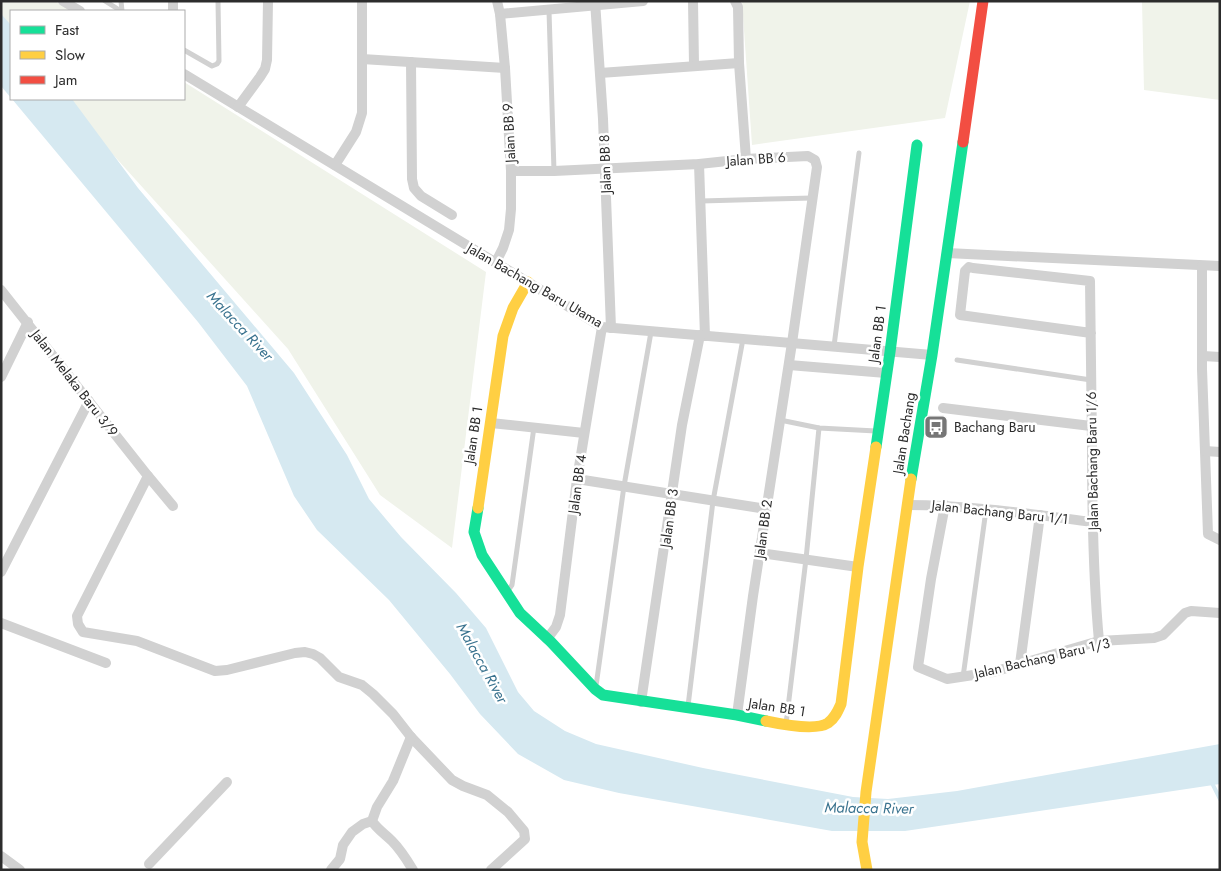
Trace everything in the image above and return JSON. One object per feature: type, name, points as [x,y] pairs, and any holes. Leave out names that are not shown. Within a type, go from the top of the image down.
[{"type":"street","points":[[64,1],[78,10]]},
{"type":"street","points":[[238,107],[265,69],[267,60],[268,1]]},
{"type":"street","points":[[335,165],[356,132],[362,113],[362,1]]},
{"type":"street","name":"Jalan BB 9","points":[[496,262],[509,230],[511,209],[511,171],[505,68],[497,1]]},
{"type":"street","points":[[500,14],[549,11],[595,3],[643,1]]},
{"type":"street","points":[[692,1],[694,66]]},
{"type":"street","points":[[735,1],[738,7],[739,63],[746,159]]},
{"type":"street","name":"Jalan Bachang","points":[[868,870],[862,842],[866,792],[907,504],[932,355],[983,1]]},
{"type":"street","name":"Jalan BB 8","points":[[595,3],[605,169],[607,327]]},
{"type":"street","points":[[362,59],[505,68]]},
{"type":"street","points":[[411,62],[412,179],[414,188],[421,196],[452,215]]},
{"type":"street","points":[[600,73],[739,63]]},
{"type":"street","name":"Jalan Bachang Baru Utama","points":[[185,75],[528,282],[607,327],[932,355]]},
{"type":"street","name":"Jalan BB 1","points":[[528,282],[513,308],[503,336],[474,532],[482,555],[520,614],[595,689],[603,694],[641,702],[737,715],[786,725],[815,727],[827,724],[836,715],[841,704],[858,566],[890,352],[917,145]]},
{"type":"street","name":"Jalan BB 6","points":[[511,171],[605,169],[808,156],[815,160],[817,167],[792,343]]},
{"type":"street","name":"Jalan BB 3","points":[[641,702],[682,425],[703,336],[699,164]]},
{"type":"street","points":[[947,253],[1220,266]]},
{"type":"street","points":[[1202,266],[1202,356],[1208,534],[1220,540]]},
{"type":"street","name":"Jalan Bachang Baru 1/6","points":[[1091,333],[960,315],[965,271],[969,267],[1090,281],[1091,333],[1091,380],[1092,426],[1092,522],[1099,641]]},
{"type":"street","name":"Jalan Melaka Baru 3/9","points":[[1,290],[173,506]]},
{"type":"street","points":[[1,377],[28,322]]},
{"type":"street","name":"Jalan BB 4","points":[[547,639],[556,626],[560,615],[584,433],[607,327]]},
{"type":"street","name":"Jalan BB 2","points":[[737,715],[792,343]]},
{"type":"street","points":[[1202,356],[1220,357]]},
{"type":"street","points":[[789,365],[886,373]]},
{"type":"street","points":[[1,572],[90,401]]},
{"type":"street","points":[[943,408],[1092,426]]},
{"type":"street","points":[[490,423],[584,433]]},
{"type":"street","points":[[1205,451],[1220,452]]},
{"type":"street","points":[[148,476],[77,616],[78,624],[83,632],[137,641],[215,671],[227,670],[305,652],[320,658],[338,677],[362,685],[373,694],[452,780],[487,795],[508,812],[524,831],[525,839],[491,870]]},
{"type":"street","points":[[577,479],[766,510]]},
{"type":"street","name":"Jalan Bachang Baru 1/1","points":[[907,504],[945,505],[1092,522]]},
{"type":"street","name":"Jalan Bachang Baru 1/3","points":[[945,505],[931,579],[918,667],[947,679],[993,672],[1099,641],[1154,638],[1163,635],[1185,613],[1191,611],[1220,613]]},
{"type":"street","points":[[1020,664],[1040,515]]},
{"type":"street","points":[[760,553],[858,566]]},
{"type":"street","points":[[1,623],[106,663]]},
{"type":"street","points":[[331,870],[340,859],[343,845],[352,832],[363,824],[372,821],[378,806],[393,781],[411,737]]},
{"type":"street","points":[[150,868],[227,782]]},
{"type":"street","points":[[372,821],[404,855],[413,870]]},
{"type":"street","points":[[1,856],[20,870]]},
{"type":"lane","points":[[105,1],[119,10]]},
{"type":"lane","points":[[185,51],[212,66],[219,61],[218,1]]},
{"type":"lane","points":[[549,11],[554,171]]},
{"type":"lane","points":[[834,347],[859,153]]},
{"type":"lane","points":[[701,201],[812,198]]},
{"type":"lane","points":[[595,689],[624,486],[652,331]]},
{"type":"lane","points":[[687,708],[714,501],[743,339]]},
{"type":"lane","points":[[957,360],[1091,380]]},
{"type":"lane","points":[[780,420],[819,428],[878,432]]},
{"type":"lane","points":[[506,592],[512,585],[534,427]]},
{"type":"lane","points":[[786,725],[806,559],[819,428]]},
{"type":"lane","points":[[964,676],[986,509]]},
{"type":"shaded area","points":[[1,1],[55,1],[70,10],[10,10],[10,41],[1,31]]},
{"type":"shaded area","points":[[742,1],[970,1],[945,118],[752,145]]},
{"type":"shaded area","points":[[1142,1],[1220,1],[1220,100],[1144,90]]},
{"type":"shaded area","points":[[185,83],[486,272],[452,548],[380,495],[288,349],[64,100],[185,100]]},
{"type":"water","points":[[1,14],[10,24],[10,97],[1,86]]},
{"type":"water","name":"Malacca River","points":[[13,100],[73,100],[138,188],[294,373],[347,455],[369,499],[401,537],[456,593],[486,628],[518,692],[534,711],[565,731],[596,744],[703,768],[853,797],[888,799],[957,791],[1220,744],[1220,784],[905,831],[832,831],[619,793],[564,780],[518,754],[480,714],[450,674],[389,600],[317,530],[294,496],[247,386],[198,322]]},
{"type":"waterway","points":[[1211,781],[1220,799]]},
{"type":"traffic: fast","points":[[911,479],[932,355],[963,142]]},
{"type":"traffic: fast","points":[[876,447],[917,145]]},
{"type":"traffic: fast","points":[[478,508],[474,532],[482,555],[520,613],[603,695],[766,721]]},
{"type":"traffic: slow","points":[[478,508],[503,336],[513,308],[528,282]]},
{"type":"traffic: slow","points":[[766,721],[798,726],[822,725],[833,719],[841,704],[858,567],[876,447]]},
{"type":"traffic: slow","points":[[867,870],[862,842],[866,792],[911,479]]},
{"type":"traffic: jam","points":[[963,142],[983,1]]},
{"type":"place","name":"Bachang Baru","points":[[936,427]]}]
